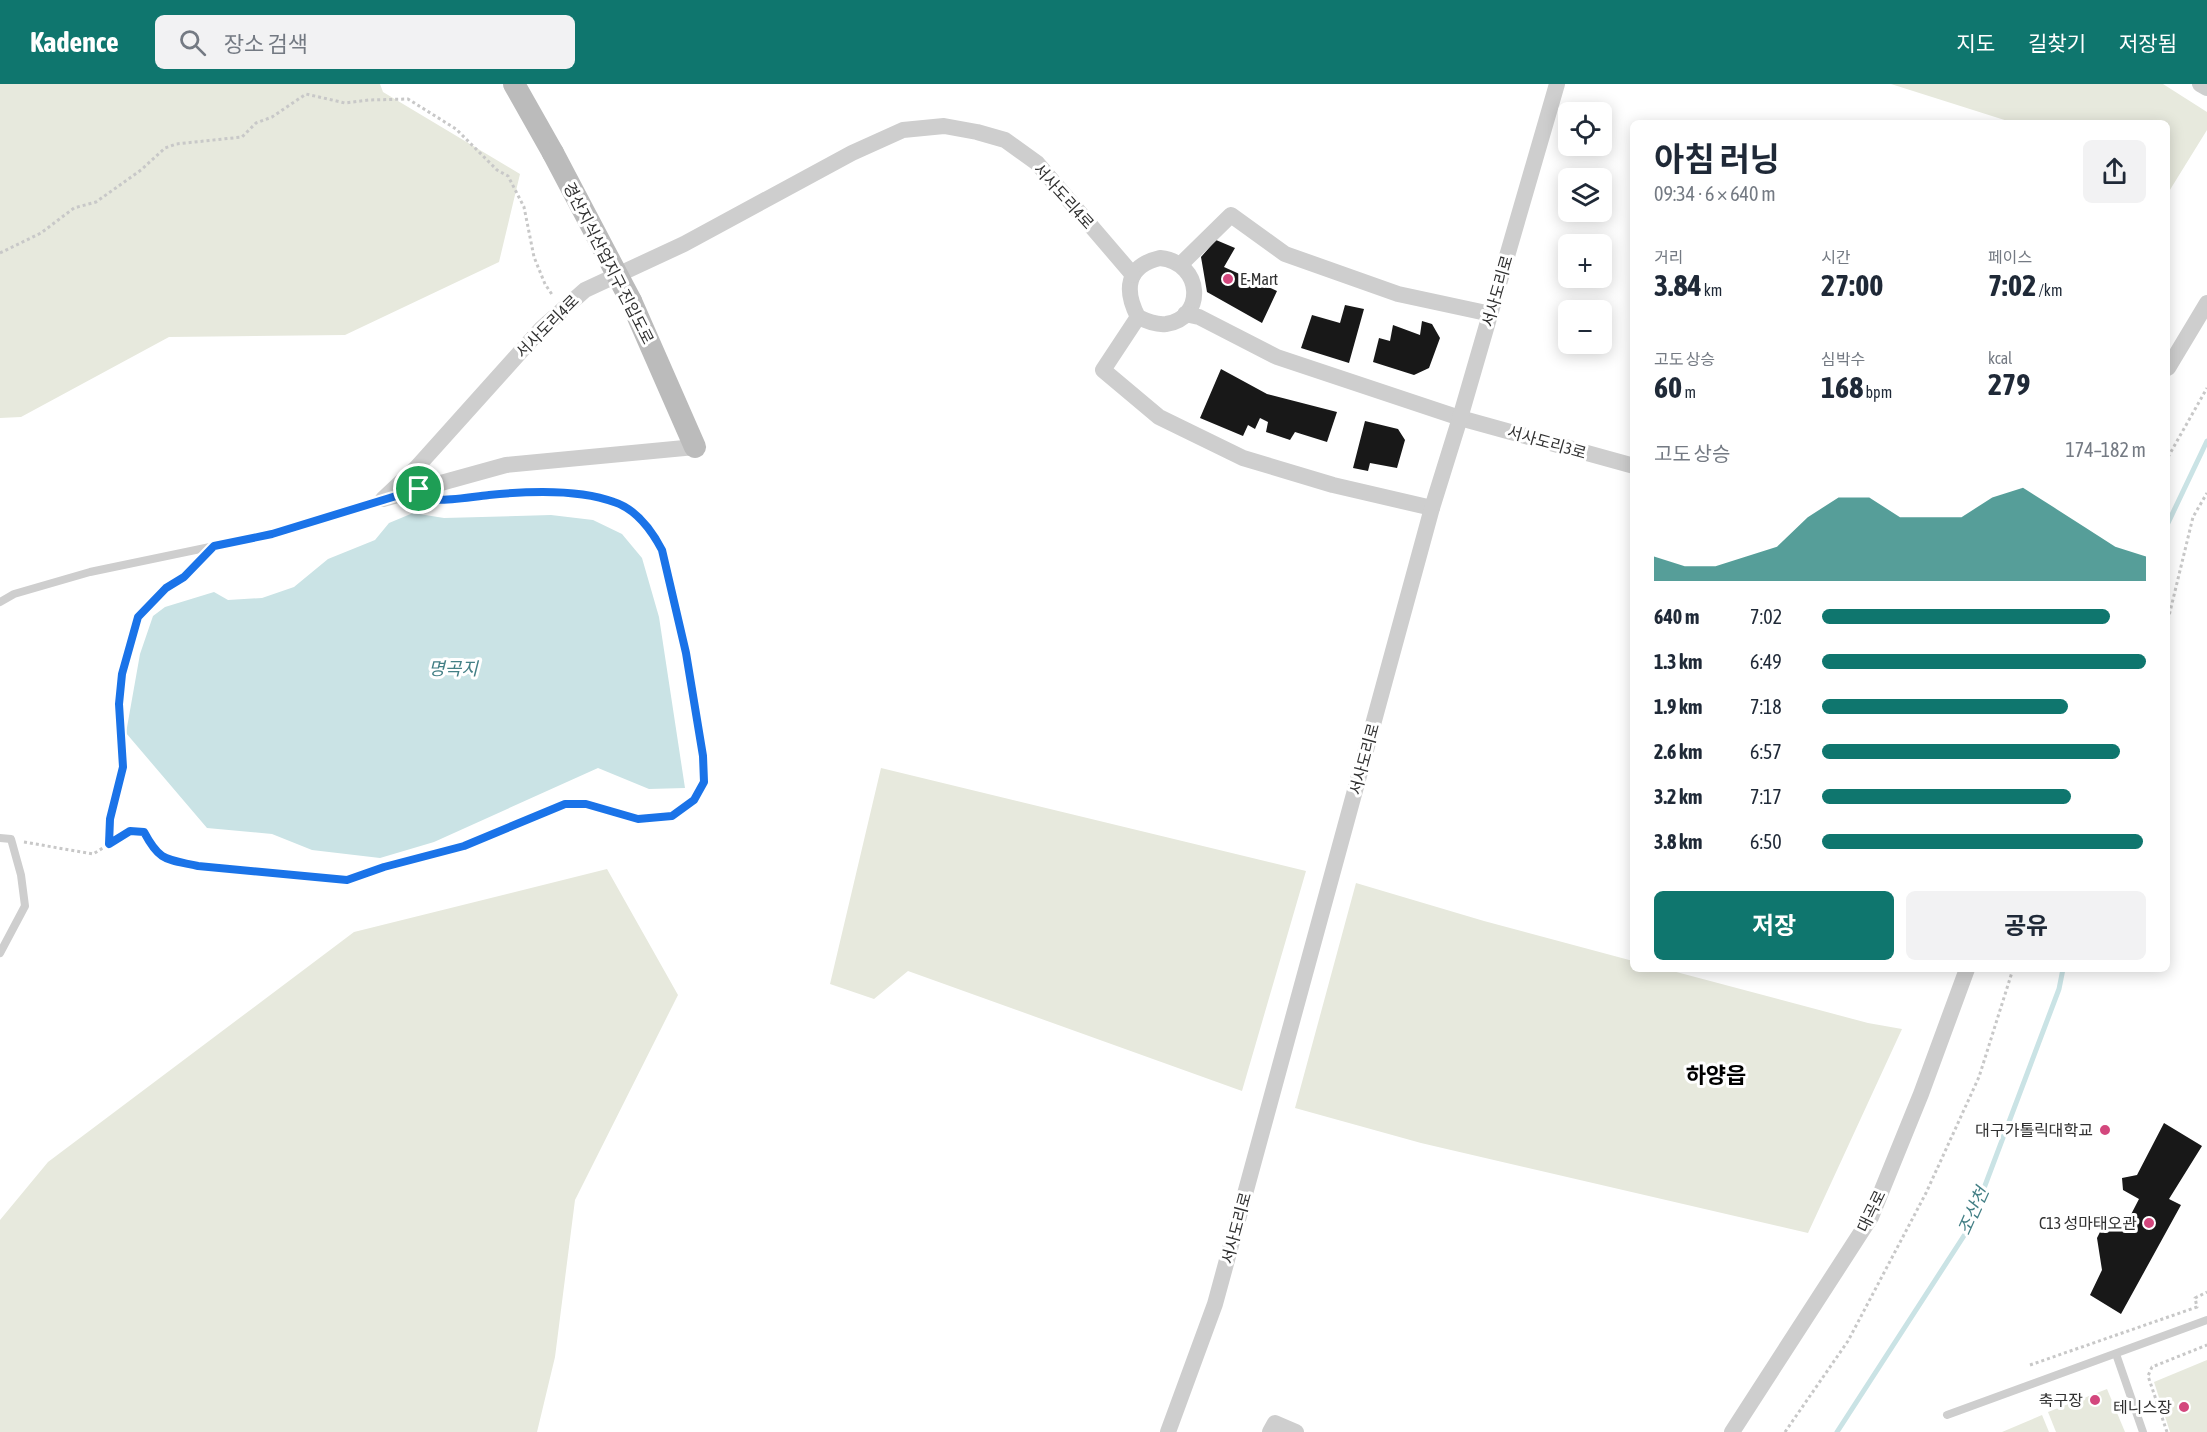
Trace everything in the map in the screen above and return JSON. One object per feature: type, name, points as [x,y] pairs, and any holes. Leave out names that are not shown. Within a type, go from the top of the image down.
[{"type":"street","name":"경산지식산업지구 진입도로","points":[[514,84],[631,301],[695,447]]},
{"type":"street","name":"서사도리로","points":[[1168,1432],[1215,1304],[1432,508],[1491,315],[1557,84]]},
{"type":"street","points":[[2200,84],[2207,88]]},
{"type":"street","name":"서사도리4로","points":[[383,499],[417,467],[541,329],[585,290],[684,244],[852,153],[903,130],[944,126],[1005,140],[1037,163],[1133,275]]},
{"type":"street","points":[[1180,264],[1231,214],[1285,254],[1398,294],[1491,315]]},
{"type":"street","points":[[1160,258],[1180,264],[1189,272],[1193,282],[1195,294],[1192,305],[1177,321],[1166,324],[1156,324],[1138,317],[1129,295],[1133,275],[1149,261],[1160,258]]},
{"type":"street","points":[[2170,365],[2207,303]]},
{"type":"street","points":[[1185,314],[1199,317],[1277,357],[1460,418]]},
{"type":"street","points":[[1138,317],[1103,370],[1159,417],[1243,459],[1333,485],[1432,508]]},
{"type":"street","name":"서사도리3로","points":[[1460,418],[1630,465]]},
{"type":"street","points":[[383,499],[506,465],[695,447]]},
{"type":"street","name":"대곡로","points":[[1732,1432],[1871,1217],[1921,1094],[1966,972]]},
{"type":"street","points":[[1270,1432],[1275,1423],[1296,1432]]},
{"type":"lane","points":[[0,602],[14,594],[90,572],[272,534],[383,499]]},
{"type":"lane","points":[[0,838],[11,839],[21,875],[25,906],[0,953]]},
{"type":"lane","points":[[1947,1416],[2207,1320]]},
{"type":"lane","points":[[2116,1354],[2143,1432]]},
{"type":"path","points":[[0,253],[41,233],[74,208],[96,202],[141,170],[165,148],[176,144],[242,137],[256,123],[272,117],[306,94],[345,103],[408,99],[456,129],[497,170],[508,176],[524,207],[534,257],[545,284],[563,309]]},
{"type":"path","points":[[2170,453],[2207,388]]},
{"type":"path","points":[[2170,612],[2193,517],[2207,493]]},
{"type":"path","points":[[11,839],[93,854],[130,831],[144,832],[159,856],[175,861],[198,866],[347,880],[384,867],[464,846],[565,804],[586,804],[638,819],[672,816],[694,800],[704,782],[703,756],[686,653],[662,550],[655,536],[636,515],[616,502],[584,495],[498,494],[446,499]]},
{"type":"path","points":[[109,844],[110,819],[123,767],[119,704],[122,674],[138,617],[166,588],[184,577],[214,546]]},
{"type":"path","points":[[1785,1432],[1848,1341],[1926,1193],[1979,1077],[2012,972]]},
{"type":"path","points":[[2030,1365],[2197,1307],[2195,1298],[2207,1292]]},
{"type":"path","points":[[2167,1432],[2148,1376],[2152,1367],[2207,1346]]},
{"type":"shaded area","points":[[0,84],[380,84],[383,92],[520,174],[499,262],[345,335],[169,337],[21,417],[0,418]]},
{"type":"shaded area","points":[[1891,84],[2163,84],[2207,112],[2207,130],[2170,190],[2170,120],[2005,120]]},
{"type":"shaded area","points":[[881,768],[1306,871],[1242,1091],[908,971],[874,999],[830,984]]},
{"type":"shaded area","points":[[607,869],[678,995],[575,1200],[555,1357],[537,1432],[0,1432],[0,1220],[48,1162],[354,932]]},
{"type":"shaded area","points":[[1356,883],[1484,921],[1630,960],[1630,972],[1676,972],[1868,1023],[1902,1029],[1808,1233],[1421,1143],[1295,1108]]},
{"type":"shaded area","name":"테니스장","points":[[2207,1360],[2207,1432],[2170,1432],[2154,1382]]},
{"type":"shaded area","name":"축구장","points":[[2107,1389],[2125,1432],[2056,1432],[2048,1412]]},
{"type":"shaded area","points":[[2042,1415],[2049,1432],[2002,1432]]},
{"type":"water","name":"명곡지","points":[[413,513],[444,518],[551,515],[593,520],[622,534],[642,558],[659,617],[685,788],[649,789],[598,768],[434,842],[380,858],[312,850],[272,834],[207,828],[126,733],[140,654],[153,616],[165,607],[214,592],[228,600],[262,598],[294,587],[328,559],[375,540],[389,523]]},
{"type":"building","name":"E-Mart","points":[[1216,240],[1235,248],[1224,267],[1277,291],[1262,323],[1207,292],[1201,257]]},
{"type":"building","points":[[1345,305],[1364,309],[1349,363],[1301,348],[1312,315],[1340,323]]},
{"type":"building","points":[[1422,321],[1432,324],[1440,338],[1429,368],[1414,375],[1373,362],[1379,338],[1390,341],[1393,325],[1420,335]]},
{"type":"building","points":[[1221,369],[1267,394],[1337,412],[1327,442],[1295,432],[1290,440],[1266,432],[1268,422],[1260,418],[1255,429],[1248,425],[1243,436],[1200,418]]},
{"type":"building","points":[[1365,421],[1398,429],[1405,440],[1397,468],[1370,463],[1368,471],[1353,468]]},
{"type":"building","name":"C13 성마태오관","points":[[2164,1123],[2202,1146],[2169,1199],[2181,1205],[2121,1314],[2090,1295],[2102,1270],[2097,1238],[2107,1218],[2124,1228],[2139,1199],[2123,1190],[2122,1178],[2137,1175]]},
{"type":"waterway","name":"조산천","points":[[2170,519],[2207,441]]},
{"type":"waterway","name":"조산천","points":[[1837,1432],[1969,1228],[2059,989],[2062,972]]},
{"type":"place","name":"E-Mart","points":[[1228,279]]},
{"type":"place","name":"대구가톨릭대학교","points":[[2105,1130]]},
{"type":"place","name":"C13 성마태오관","points":[[2149,1223]]},
{"type":"place","name":"축구장","points":[[2095,1400]]},
{"type":"place","name":"테니스장","points":[[2184,1407]]},
{"type":"district","name":"하양읍","points":[[1716,1075]]},
{"type":"route","points":[[419,489],[436,500],[498,494],[584,495],[616,502],[636,515],[655,536],[662,550],[686,653],[703,756],[704,782],[694,800],[672,816],[638,819],[586,804],[565,804],[464,846],[384,867],[347,880],[198,866],[175,861],[159,856],[144,832],[130,831],[109,844],[110,819],[123,767],[119,704],[122,674],[138,617],[166,588],[184,577],[198,564],[214,546],[272,534],[419,489]]}]
